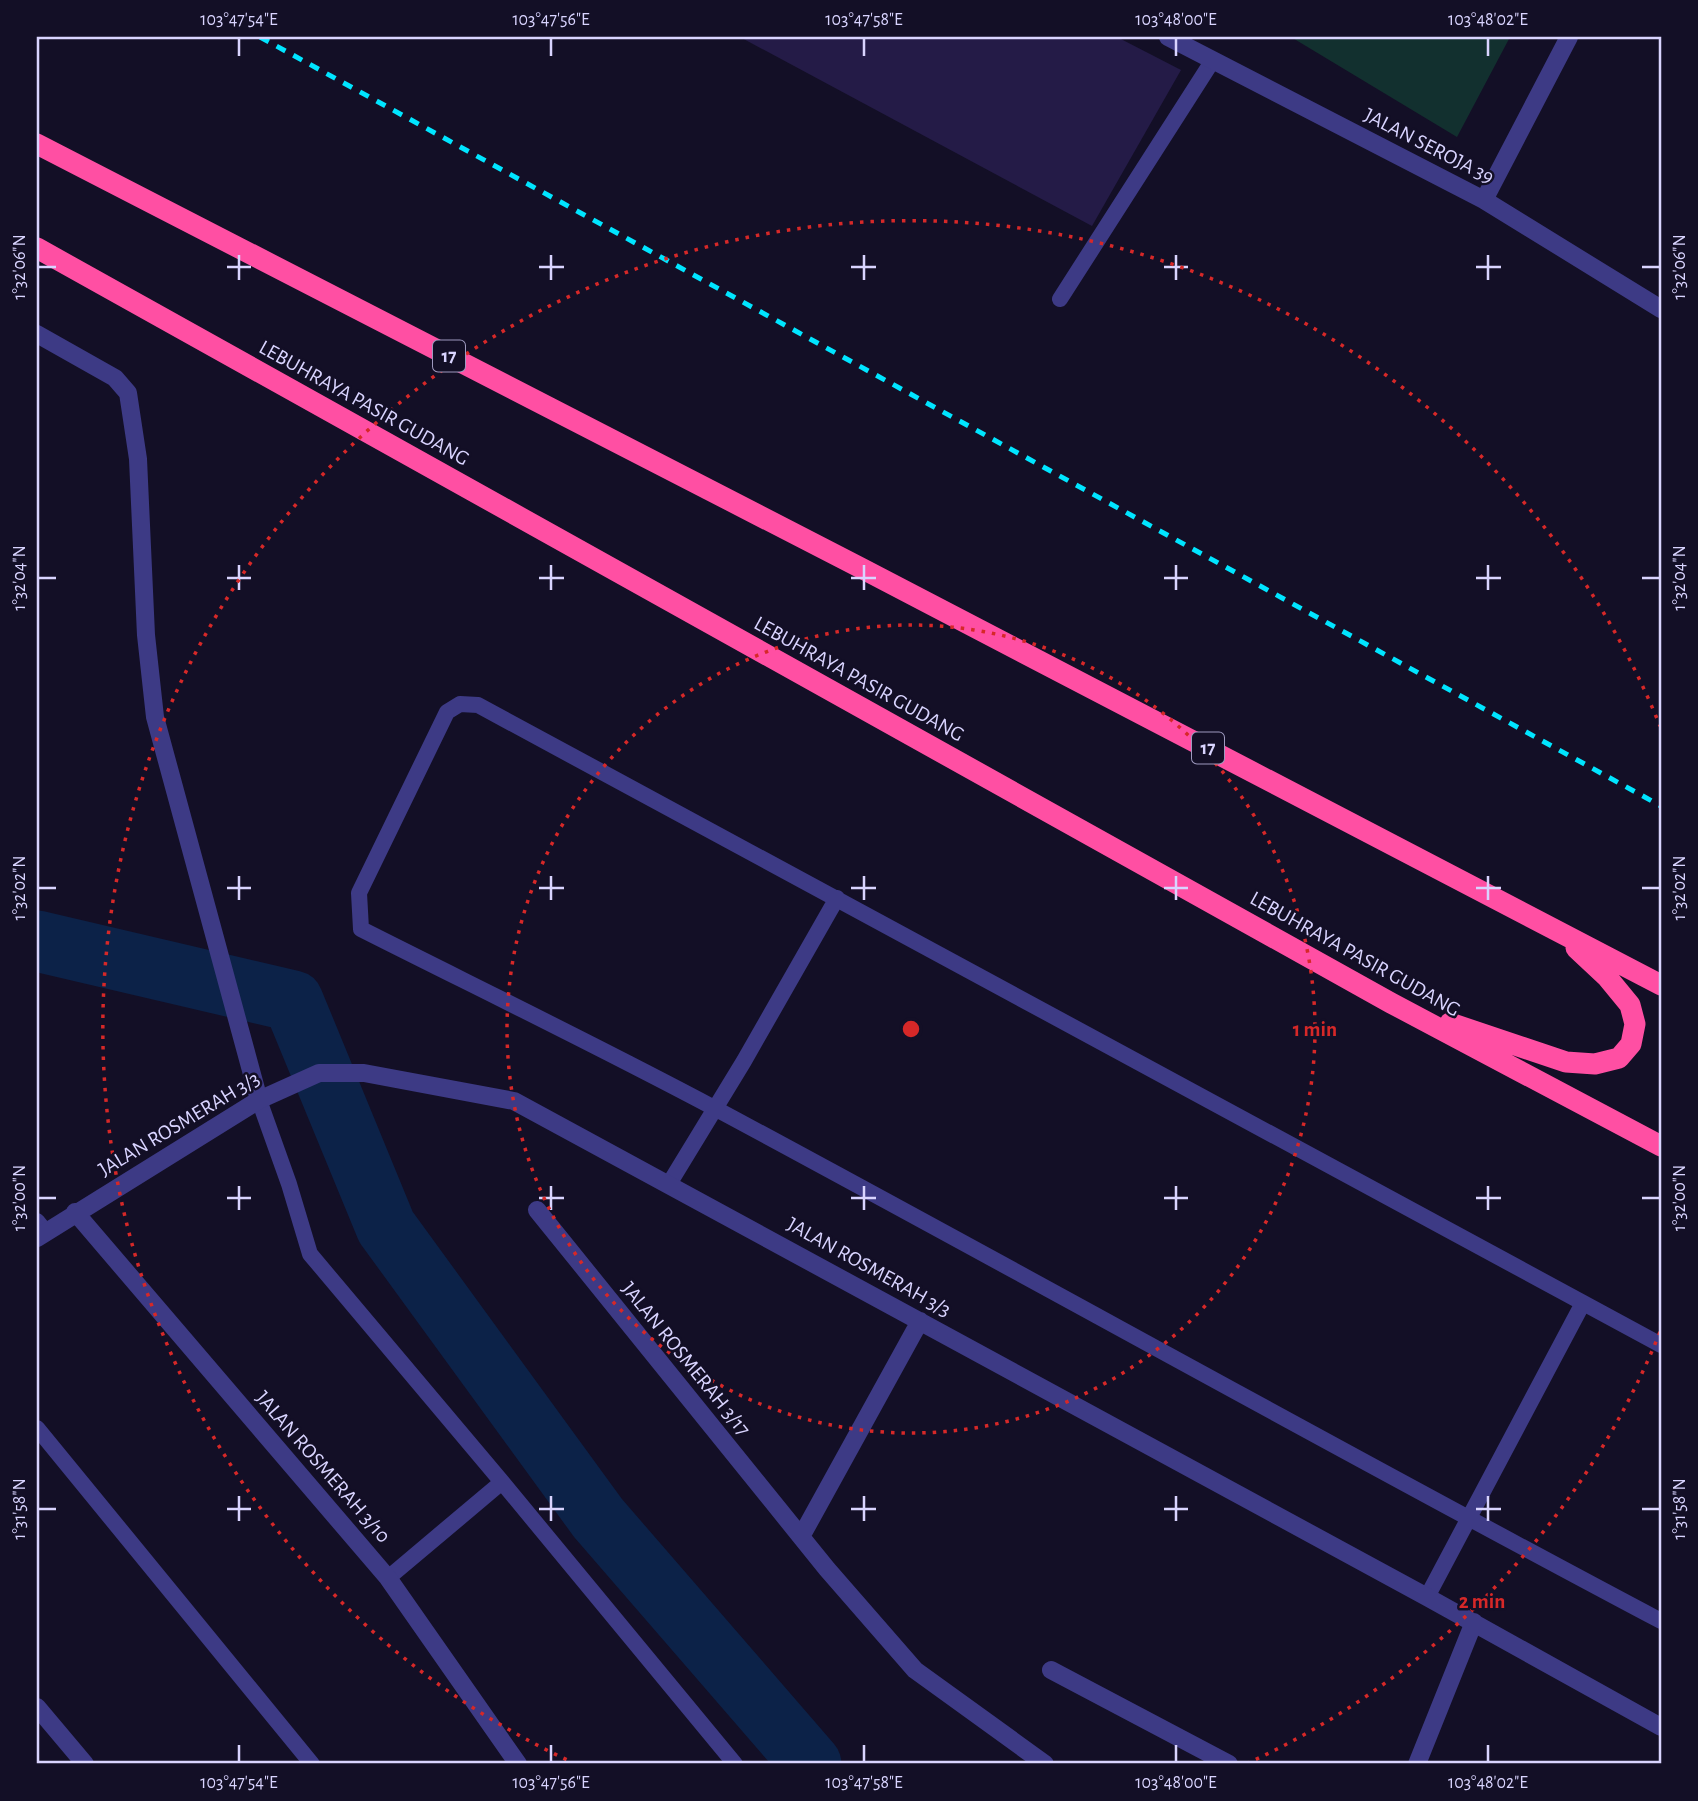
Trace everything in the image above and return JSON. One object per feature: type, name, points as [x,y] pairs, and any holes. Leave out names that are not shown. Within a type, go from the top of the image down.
[{"type":"highway","name":"17","points":[[37,144],[861,568],[1661,985]]},
{"type":"highway","name":"LEBUHRAYA PASIR GUDANG","points":[[37,248],[1391,1003],[1661,1146]]},
{"type":"highway","points":[[1391,1003],[1566,1062],[1595,1064],[1619,1058],[1631,1044],[1635,1024],[1630,1005],[1607,977],[1555,929]]},
{"type":"street","name":"JALAN SEROJA 39","points":[[1168,37],[1484,200],[1659,303]]},
{"type":"street","points":[[1484,200],[1569,37]]},
{"type":"street","points":[[37,334],[115,378],[128,393],[138,459],[146,635],[155,718],[259,1100]]},
{"type":"street","name":"JALAN ROSMERAH 3/3","points":[[40,1230],[75,1212],[259,1100],[319,1073],[364,1073],[514,1101],[1474,1622],[1661,1727]]},
{"type":"street","name":"JALAN ROSMERAH 3/17","points":[[537,1210],[827,1569],[915,1670],[1045,1764]]},
{"type":"street","name":"JALAN ROSMERAH 3/10","points":[[75,1212],[388,1578],[519,1764]]},
{"type":"street","points":[[802,1535],[920,1321]]},
{"type":"street","points":[[1417,1764],[1474,1622]]},
{"type":"street","points":[[1051,1670],[1229,1764]]},
{"type":"street","points":[[37,1707],[85,1764]]},
{"type":"lane","points":[[1060,299],[1213,60]]},
{"type":"lane","points":[[1661,1345],[478,705],[460,704],[447,712],[359,893],[361,929],[715,1108],[1240,1392],[1469,1520],[1661,1621]]},
{"type":"lane","points":[[669,1184],[836,898]]},
{"type":"lane","points":[[259,1100],[310,1254],[736,1764]]},
{"type":"lane","points":[[1427,1597],[1583,1303]]},
{"type":"lane","points":[[37,1428],[312,1764]]},
{"type":"lane","points":[[388,1578],[502,1482]]},
{"type":"green space","points":[[1291,37],[1510,37],[1457,137]]},
{"type":"building","points":[[740,37],[1117,37],[1181,70],[1092,226]]},
{"type":"waterway","points":[[37,941],[293,1001],[386,1227],[598,1518],[811,1764]]},
{"type":"railway","points":[[260,37],[1661,806]]}]
